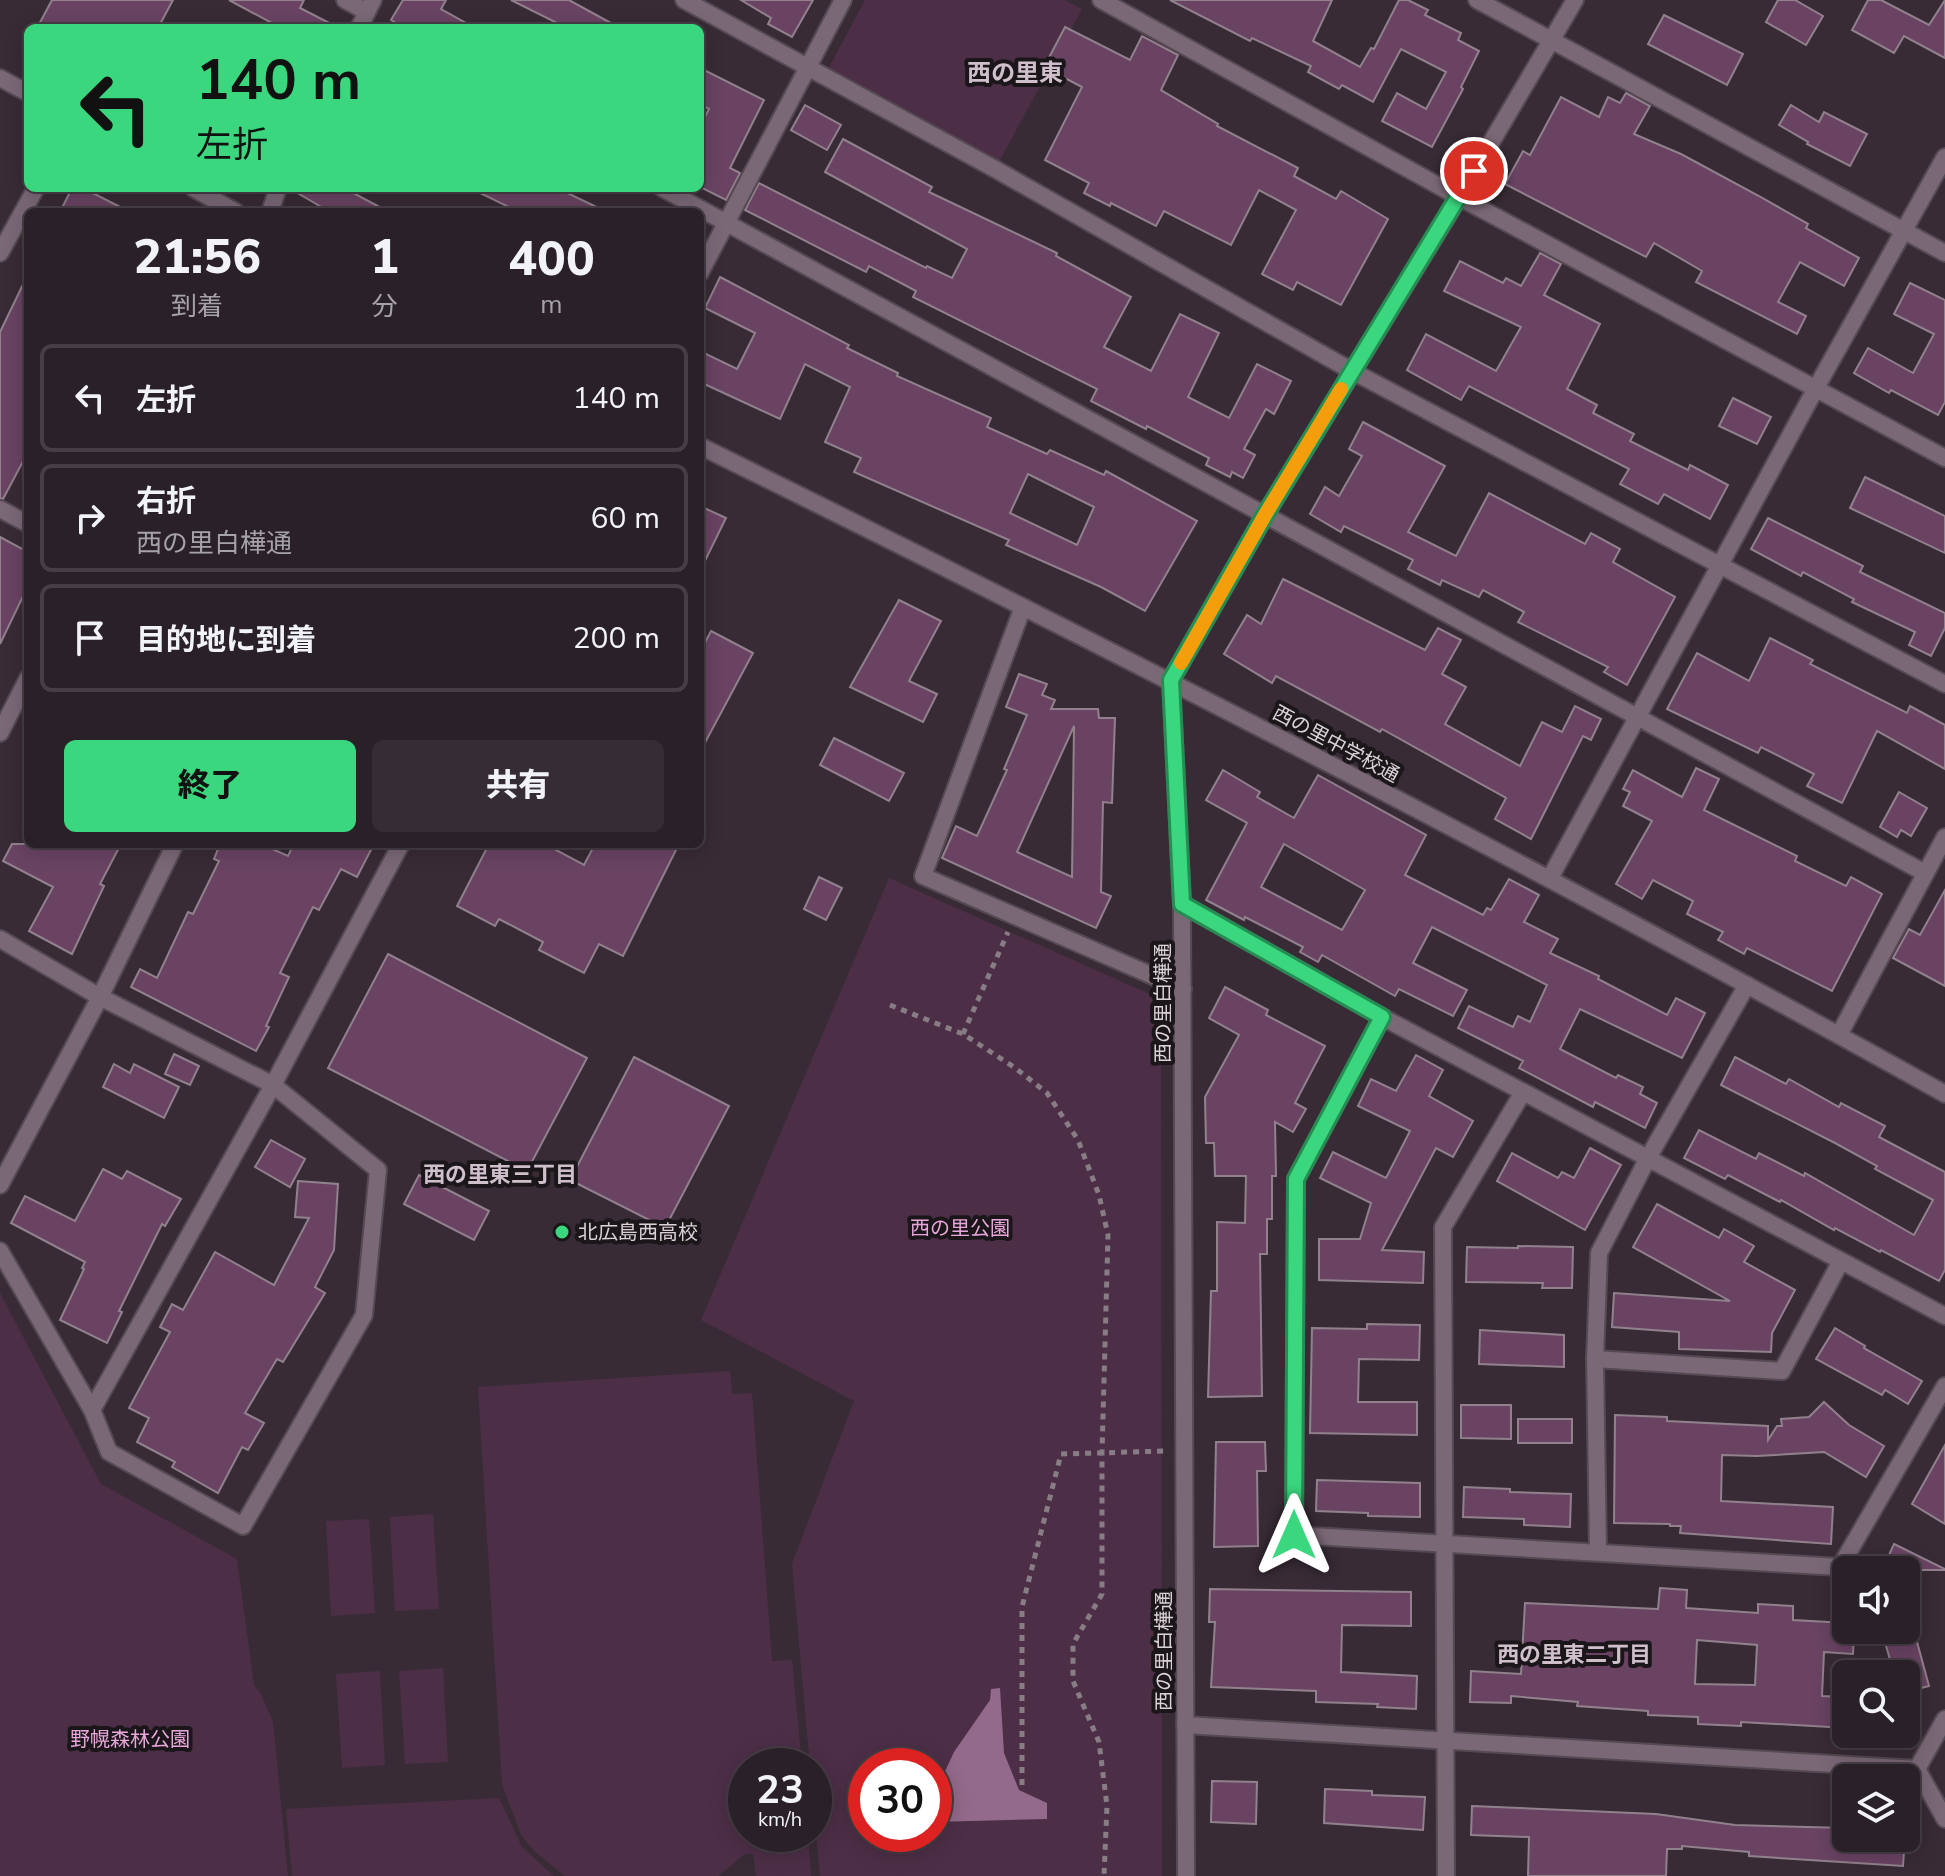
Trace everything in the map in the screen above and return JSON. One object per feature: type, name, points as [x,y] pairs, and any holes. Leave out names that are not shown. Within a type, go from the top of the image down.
[{"type":"street","points":[[345,0],[365,18]]},
{"type":"street","points":[[684,0],[995,169],[1352,371],[1945,684]]},
{"type":"street","points":[[704,265],[843,0]]},
{"type":"street","points":[[1101,0],[1945,458]]},
{"type":"street","points":[[1477,0],[1945,253]]},
{"type":"street","points":[[1171,680],[1265,515],[1575,0]]},
{"type":"street","points":[[0,78],[24,91]]},
{"type":"street","points":[[1550,878],[1945,157]]},
{"type":"street","points":[[200,192],[229,208]]},
{"type":"street","points":[[669,192],[698,208]]},
{"type":"street","points":[[0,253],[24,210]]},
{"type":"street","points":[[704,211],[1637,720],[1925,873]]},
{"type":"street","name":"西の里中学校通","points":[[704,448],[1171,680],[1550,878],[1945,1094]]},
{"type":"street","points":[[0,509],[24,522]]},
{"type":"street","points":[[1023,607],[923,876],[1183,989]]},
{"type":"street","name":"西の里白樺通","points":[[1171,680],[1182,904],[1186,1876]]},
{"type":"street","points":[[0,733],[24,686]]},
{"type":"street","points":[[1839,1035],[1945,837]]},
{"type":"street","points":[[0,1185],[100,997],[173,848]]},
{"type":"street","points":[[92,1410],[273,1085],[399,848]]},
{"type":"street","points":[[1182,904],[1382,1017],[1945,1316]]},
{"type":"street","points":[[0,939],[100,997],[273,1085],[378,1170],[364,1315],[243,1526],[109,1452],[92,1410],[0,1251]]},
{"type":"street","points":[[1598,1552],[1595,1359],[1599,1253],[1648,1158],[1747,985]]},
{"type":"street","points":[[1382,1017],[1296,1179],[1294,1535],[1840,1567],[1945,1386]]},
{"type":"street","points":[[1446,1876],[1447,1740],[1442,1542],[1443,1227],[1523,1092]]},
{"type":"street","points":[[1595,1359],[1782,1371],[1841,1261]]},
{"type":"street","points":[[1920,1764],[1945,1719]]},
{"type":"street","points":[[1185,1725],[1836,1764]]},
{"type":"street","points":[[1920,1774],[1945,1819]]},
{"type":"path","points":[[963,1034],[1015,917]]},
{"type":"path","points":[[890,1005],[963,1034],[1047,1093],[1078,1140],[1099,1195],[1108,1235],[1102,1594],[1073,1644],[1073,1681],[1099,1742],[1107,1806],[1104,1876]]},
{"type":"path","points":[[1022,1785],[1022,1607],[1061,1454],[1183,1450]]},
{"type":"green space","points":[[865,0],[1064,0],[1082,9],[995,169],[824,77]]},
{"type":"green space","name":"西の里公園","points":[[889,878],[1161,999],[1162,1876],[820,1876],[818,1852],[832,1852],[832,1748],[808,1748],[792,1564],[854,1401],[701,1320]]},
{"type":"green space","name":"野幌森林公園","points":[[0,1293],[101,1484],[237,1559],[254,1685],[273,1722],[288,1876],[0,1876]]},
{"type":"green space","points":[[730,1371],[732,1394],[752,1393],[772,1661],[792,1660],[800,1748],[728,1748],[728,1852],[809,1852],[811,1876],[756,1876],[753,1854],[745,1854],[718,1876],[565,1876],[535,1852],[521,1835],[502,1784],[478,1387]]},
{"type":"green space","points":[[433,1514],[439,1609],[395,1611],[390,1517]]},
{"type":"green space","points":[[369,1519],[375,1613],[331,1616],[326,1521]]},
{"type":"green space","points":[[443,1668],[448,1762],[405,1764],[399,1671]]},
{"type":"green space","points":[[380,1671],[385,1765],[342,1768],[336,1674]]},
{"type":"green space","points":[[499,1798],[522,1847],[554,1876],[292,1876],[286,1809]]},
{"type":"shaded area","points":[[1000,1688],[1004,1753],[1019,1790],[1047,1803],[1047,1819],[952,1822],[952,1756],[990,1700],[991,1689]]},
{"type":"building","points":[[52,0],[173,0],[160,24],[39,24]]},
{"type":"building","points":[[229,0],[304,0],[300,8],[331,24],[274,24]]},
{"type":"building","points":[[403,0],[446,0],[441,9],[468,24],[398,24],[391,20]]},
{"type":"building","points":[[511,0],[569,0],[613,24],[559,24]]},
{"type":"building","points":[[741,0],[813,0],[792,37],[768,24],[771,18]]},
{"type":"building","points":[[1170,0],[1332,0],[1313,41],[1360,67],[1371,48],[1374,49],[1399,0],[1408,0],[1428,10],[1425,15],[1461,33],[1458,40],[1479,51],[1432,147],[1382,121],[1397,93],[1426,109],[1446,72],[1401,49],[1373,102],[1342,85],[1339,89],[1308,72],[1311,66],[1252,38],[1250,41]]},
{"type":"building","points":[[1778,0],[1795,0],[1823,16],[1806,45],[1766,22]]},
{"type":"building","points":[[1868,0],[1881,0],[1929,25],[1945,0],[1945,58],[1904,36],[1894,53],[1852,30]]},
{"type":"building","points":[[1664,15],[1743,54],[1727,85],[1648,44]]},
{"type":"building","points":[[1065,27],[1130,60],[1142,36],[1178,55],[1161,90],[1217,126],[1298,168],[1294,176],[1336,199],[1341,191],[1388,219],[1341,305],[1297,282],[1293,290],[1262,274],[1296,210],[1259,190],[1231,245],[1164,211],[1156,226],[1111,203],[1110,206],[1084,193],[1089,183],[1045,160],[1082,87],[1044,67]]},
{"type":"building","points":[[704,70],[764,100],[730,168],[740,173],[726,200],[704,189],[704,119],[709,109],[704,106]]},
{"type":"building","points":[[1626,93],[1650,106],[1634,134],[1681,154],[1759,196],[1808,224],[1806,228],[1859,258],[1844,286],[1800,262],[1778,302],[1806,316],[1797,334],[1696,282],[1702,271],[1654,243],[1646,257],[1505,184],[1523,151],[1530,155],[1561,97],[1599,117],[1608,97],[1620,103]]},
{"type":"building","points":[[805,105],[841,125],[827,150],[791,130]]},
{"type":"building","points":[[1791,105],[1819,122],[1824,112],[1867,134],[1850,166],[1807,144],[1779,125]]},
{"type":"building","points":[[843,139],[932,187],[929,192],[1057,253],[1056,256],[1131,297],[1104,347],[1151,371],[1180,314],[1219,333],[1188,397],[1229,418],[1257,364],[1291,381],[1274,414],[1266,409],[1244,449],[1255,455],[1243,478],[1232,472],[1230,477],[1206,465],[1209,458],[1091,401],[1097,389],[913,297],[916,291],[869,266],[866,272],[745,210],[759,183],[926,268],[952,278],[967,249],[825,172]]},
{"type":"building","points":[[70,192],[91,192],[122,208],[62,208]]},
{"type":"building","points":[[296,192],[352,192],[382,208],[323,208]]},
{"type":"building","points":[[478,192],[565,192],[599,208],[511,208]]},
{"type":"building","points":[[1540,253],[1561,264],[1544,295],[1600,324],[1567,389],[1597,405],[1593,413],[1634,434],[1630,441],[1688,470],[1690,465],[1728,485],[1710,519],[1664,494],[1658,504],[1620,484],[1629,469],[1469,386],[1461,400],[1407,370],[1426,334],[1496,371],[1521,327],[1444,291],[1460,261],[1503,283],[1506,278],[1521,286]]},
{"type":"building","points":[[720,277],[849,345],[847,348],[898,373],[897,376],[991,418],[987,427],[1047,454],[1050,450],[1104,475],[1106,471],[1197,521],[1145,611],[1101,587],[1006,545],[1009,540],[854,472],[861,458],[825,442],[850,387],[805,364],[780,419],[704,384],[704,353],[737,369],[755,333],[705,308]],"holes":[[[1028,474],[1094,507],[1077,545],[1010,513]]]},
{"type":"building","points":[[24,282],[24,460],[3,499],[0,498],[0,332]]},
{"type":"building","points":[[1910,283],[1945,300],[1945,402],[1938,415],[1854,373],[1868,348],[1913,373],[1934,334],[1894,314]]},
{"type":"building","points":[[1733,398],[1771,417],[1757,444],[1719,426]]},
{"type":"building","points":[[1363,422],[1445,466],[1408,532],[1456,556],[1489,493],[1585,544],[1591,533],[1620,549],[1613,562],[1675,597],[1627,685],[1604,672],[1608,667],[1518,622],[1524,612],[1483,590],[1479,597],[1442,580],[1440,585],[1408,569],[1413,560],[1344,526],[1341,532],[1310,514],[1325,487],[1339,496],[1362,456],[1349,449]]},
{"type":"building","points":[[1865,477],[1945,516],[1945,553],[1850,508]]},
{"type":"building","points":[[704,508],[726,518],[704,563]]},
{"type":"building","points":[[1768,518],[1863,566],[1860,572],[1945,613],[1945,628],[1931,656],[1909,645],[1915,632],[1852,602],[1854,599],[1803,572],[1801,576],[1751,549]]},
{"type":"building","points":[[0,537],[24,550],[24,594],[0,644]]},
{"type":"building","points":[[1283,579],[1425,650],[1438,628],[1461,640],[1442,674],[1466,687],[1445,724],[1520,766],[1542,722],[1562,732],[1575,706],[1601,719],[1591,740],[1583,736],[1531,839],[1495,819],[1506,798],[1382,729],[1380,732],[1276,676],[1272,683],[1224,654],[1247,615],[1261,624]]},
{"type":"building","points":[[899,600],[941,621],[909,681],[937,694],[923,722],[850,687]]},
{"type":"building","points":[[711,631],[753,653],[704,745],[704,644]]},
{"type":"building","points":[[1770,638],[1813,660],[1810,664],[1907,713],[1910,706],[1945,725],[1945,769],[1877,731],[1842,803],[1807,786],[1814,774],[1761,747],[1758,753],[1667,709],[1697,653],[1749,681]]},
{"type":"building","points":[[1019,674],[1047,684],[1042,695],[1055,700],[1051,709],[1098,709],[1099,718],[1115,718],[1112,803],[1103,802],[1101,892],[1111,896],[1096,928],[942,858],[956,826],[977,836],[1007,770],[1004,769],[1027,715],[1006,707]],"holes":[[[1074,726],[1072,877],[1017,852]]]},
{"type":"building","points":[[834,738],[904,773],[889,801],[820,765]]},
{"type":"building","points":[[1696,768],[1719,779],[1704,810],[1797,856],[1795,861],[1846,886],[1851,877],[1882,894],[1832,991],[1747,948],[1744,954],[1718,940],[1723,932],[1687,914],[1693,901],[1653,880],[1642,899],[1616,884],[1652,821],[1623,806],[1630,792],[1623,789],[1633,770],[1682,797]]},
{"type":"building","points":[[1223,770],[1260,792],[1257,797],[1294,818],[1318,775],[1426,835],[1405,875],[1483,915],[1487,908],[1491,910],[1509,879],[1539,895],[1524,922],[1558,939],[1550,953],[1599,976],[1598,979],[1667,1015],[1676,998],[1705,1013],[1682,1058],[1580,1009],[1560,1049],[1616,1078],[1618,1075],[1643,1087],[1640,1094],[1657,1103],[1645,1128],[1595,1102],[1593,1107],[1519,1068],[1523,1061],[1458,1028],[1469,1006],[1513,1027],[1518,1016],[1530,1022],[1547,985],[1432,927],[1413,963],[1467,990],[1453,1016],[1399,989],[1395,996],[1322,955],[1318,962],[1300,952],[1303,947],[1206,900],[1247,823],[1206,800]],"holes":[[[1284,844],[1365,890],[1342,930],[1261,887]]]},
{"type":"building","points":[[1899,792],[1927,808],[1911,836],[1901,830],[1897,837],[1880,827]]},
{"type":"building","points":[[12,844],[24,844],[24,848],[119,848],[100,884],[104,886],[72,954],[29,931],[53,887],[3,861]]},
{"type":"building","points":[[218,848],[270,848],[288,856],[292,848],[372,848],[357,877],[341,869],[319,910],[313,907],[280,973],[289,977],[256,1051],[131,987],[140,969],[157,978],[188,912],[193,914],[219,861],[214,859]]},
{"type":"building","points":[[487,848],[552,848],[584,865],[593,848],[676,850],[623,956],[599,944],[584,973],[539,950],[543,942],[499,919],[495,926],[457,906]]},
{"type":"building","points":[[819,877],[842,888],[826,920],[804,909]]},
{"type":"building","points":[[1945,890],[1945,986],[1893,958],[1909,929],[1920,935]]},
{"type":"building","points":[[388,954],[587,1058],[527,1171],[328,1068]]},
{"type":"building","points":[[1225,987],[1268,1010],[1266,1015],[1325,1046],[1295,1103],[1306,1109],[1293,1132],[1275,1122],[1276,1176],[1272,1176],[1272,1219],[1267,1219],[1267,1254],[1260,1254],[1262,1396],[1208,1397],[1211,1291],[1217,1291],[1217,1222],[1245,1223],[1246,1176],[1215,1176],[1214,1143],[1206,1143],[1205,1097],[1239,1035],[1209,1018]]},
{"type":"building","points":[[174,1054],[199,1066],[190,1085],[165,1074]]},
{"type":"building","points":[[1416,1055],[1443,1070],[1429,1096],[1473,1121],[1453,1157],[1436,1148],[1382,1250],[1424,1252],[1423,1283],[1319,1280],[1319,1239],[1360,1239],[1371,1203],[1320,1178],[1333,1152],[1386,1178],[1410,1131],[1358,1106],[1371,1079],[1396,1091]]},
{"type":"building","points":[[634,1057],[729,1106],[665,1228],[570,1180]]},
{"type":"building","points":[[1735,1057],[1786,1084],[1789,1079],[1839,1107],[1841,1103],[1885,1126],[1879,1137],[1945,1172],[1945,1270],[1939,1281],[1881,1250],[1834,1230],[1781,1200],[1728,1175],[1725,1179],[1684,1158],[1699,1130],[1756,1159],[1759,1153],[1804,1176],[1805,1173],[1914,1235],[1933,1200],[1835,1143],[1721,1085]]},
{"type":"building","points":[[114,1064],[130,1073],[134,1064],[179,1087],[164,1118],[103,1087]]},
{"type":"building","points":[[271,1140],[305,1159],[290,1187],[255,1167]]},
{"type":"building","points":[[1590,1148],[1621,1165],[1585,1230],[1497,1181],[1512,1153],[1558,1178],[1562,1172],[1574,1178]]},
{"type":"building","points":[[103,1169],[122,1179],[127,1171],[181,1199],[165,1226],[162,1224],[119,1311],[122,1312],[107,1343],[60,1320],[85,1262],[11,1223],[25,1196],[75,1221]]},
{"type":"building","points":[[419,1175],[489,1211],[474,1240],[404,1204]]},
{"type":"building","points":[[298,1181],[338,1184],[334,1250],[315,1287],[325,1293],[283,1362],[277,1359],[245,1413],[264,1423],[248,1450],[242,1447],[218,1493],[172,1467],[175,1462],[137,1442],[149,1418],[129,1408],[170,1332],[160,1327],[172,1304],[183,1310],[215,1252],[274,1285],[309,1218],[295,1217]]},
{"type":"building","points":[[1657,1204],[1719,1238],[1724,1229],[1754,1246],[1744,1262],[1795,1290],[1772,1333],[1771,1352],[1679,1349],[1679,1332],[1612,1327],[1614,1293],[1730,1301],[1633,1247]]},
{"type":"building","points":[[1467,1247],[1573,1247],[1572,1288],[1542,1288],[1543,1283],[1466,1282]]},
{"type":"building","points":[[1367,1324],[1420,1325],[1419,1360],[1359,1359],[1358,1402],[1417,1402],[1417,1435],[1310,1433],[1312,1328],[1367,1329]]},
{"type":"building","points":[[1835,1328],[1922,1381],[1908,1404],[1885,1390],[1882,1395],[1816,1359]]},
{"type":"building","points":[[1480,1330],[1564,1335],[1564,1367],[1479,1364]]},
{"type":"building","points":[[1824,1402],[1849,1425],[1884,1446],[1866,1477],[1824,1452],[1722,1455],[1721,1501],[1833,1507],[1831,1544],[1680,1533],[1681,1526],[1670,1524],[1614,1523],[1615,1415],[1768,1426],[1768,1440],[1777,1426],[1782,1426],[1781,1419],[1809,1417]]},
{"type":"building","points":[[1461,1405],[1511,1405],[1511,1439],[1461,1438]]},
{"type":"building","points":[[1518,1419],[1572,1419],[1572,1443],[1518,1443]]},
{"type":"building","points":[[1216,1442],[1265,1442],[1266,1471],[1257,1471],[1258,1546],[1214,1547]]},
{"type":"building","points":[[1945,1445],[1945,1524],[1912,1504]]},
{"type":"building","points":[[1317,1480],[1420,1483],[1420,1517],[1316,1511]]},
{"type":"building","points":[[1464,1487],[1571,1494],[1570,1527],[1524,1525],[1524,1519],[1463,1517]]},
{"type":"building","points":[[1894,1544],[1918,1556],[1888,1556]]},
{"type":"building","points":[[1920,1557],[1945,1569],[1920,1570]]},
{"type":"building","points":[[1660,1588],[1687,1590],[1686,1608],[1758,1613],[1758,1604],[1793,1606],[1793,1620],[1832,1622],[1832,1644],[1853,1644],[1853,1654],[1824,1652],[1822,1696],[1832,1696],[1832,1727],[1741,1722],[1741,1726],[1698,1724],[1698,1717],[1648,1715],[1648,1711],[1577,1706],[1578,1702],[1511,1696],[1511,1703],[1470,1702],[1471,1671],[1521,1674],[1525,1603],[1658,1609]],"holes":[[[1697,1640],[1757,1645],[1755,1685],[1695,1684]]]},
{"type":"building","points":[[1210,1589],[1411,1592],[1411,1626],[1342,1625],[1341,1672],[1417,1676],[1416,1709],[1316,1702],[1316,1691],[1211,1687],[1215,1622],[1209,1622]]},
{"type":"building","points":[[1886,1644],[1918,1644],[1929,1686],[1920,1688],[1920,1660],[1890,1660]]},
{"type":"building","points":[[1212,1781],[1257,1782],[1256,1824],[1211,1822]]},
{"type":"building","points":[[1325,1789],[1425,1797],[1423,1830],[1324,1823]]},
{"type":"building","points":[[1472,1806],[1656,1814],[1735,1825],[1832,1828],[1832,1852],[1904,1852],[1903,1866],[1749,1856],[1749,1852],[1682,1846],[1682,1849],[1667,1849],[1666,1876],[1528,1876],[1529,1837],[1471,1835]]},
{"type":"slow traffic","points":[[1181,663],[1341,389]]},
{"type":"place","name":"北広島西高校","points":[[562,1232]]},
{"type":"district","name":"西の里東","points":[[1015,73]]},
{"type":"district","name":"西の里東三丁目","points":[[500,1175]]},
{"type":"district","name":"西の里東二丁目","points":[[1574,1655]]},
{"type":"route","points":[[1294,1535],[1296,1179],[1382,1017],[1182,904],[1171,680],[1265,515],[1474,171]]}]
